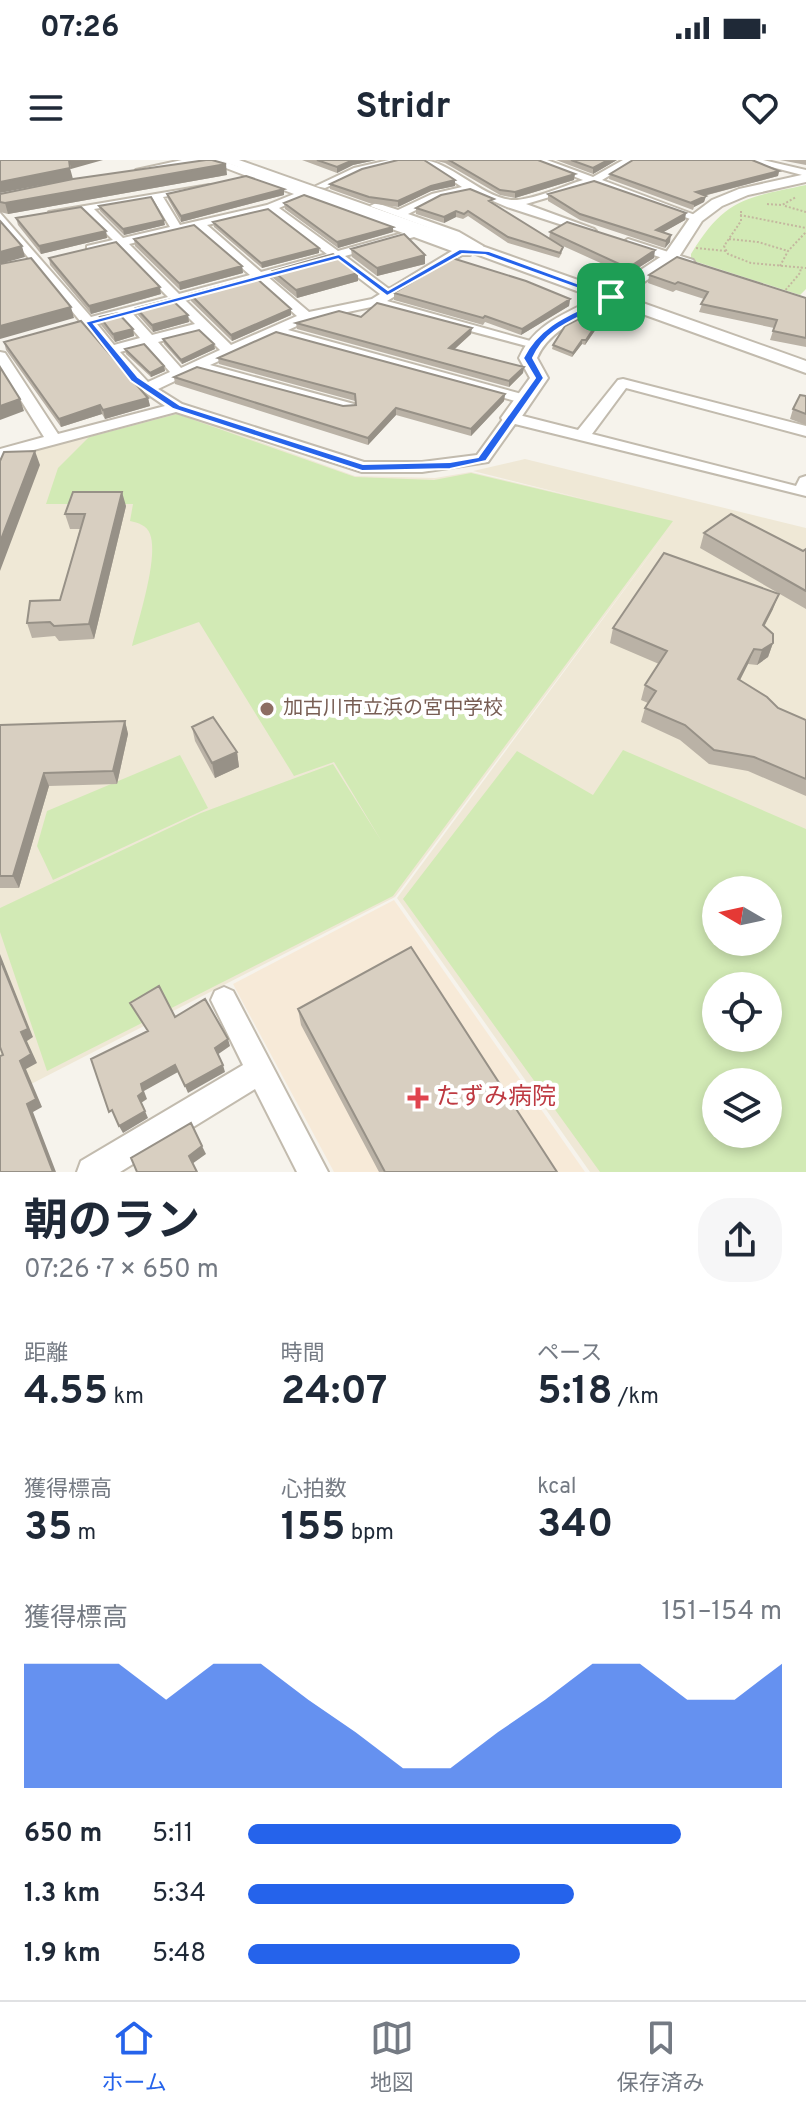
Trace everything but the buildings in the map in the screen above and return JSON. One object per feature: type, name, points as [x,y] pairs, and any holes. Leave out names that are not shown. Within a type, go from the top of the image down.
[{"type":"street","points":[[131,172],[200,160]]},
{"type":"street","points":[[210,160],[413,234],[486,253],[806,367]]},
{"type":"street","points":[[226,160],[456,246]]},
{"type":"street","points":[[248,160],[455,234],[486,253]]},
{"type":"street","points":[[321,186],[358,170],[402,160]]},
{"type":"street","points":[[426,160],[471,188],[511,205],[597,233]]},
{"type":"street","points":[[537,160],[697,218]]},
{"type":"street","points":[[511,205],[595,180],[630,160]]},
{"type":"street","points":[[750,160],[806,176]]},
{"type":"street","points":[[45,214],[226,183],[250,174]]},
{"type":"street","points":[[2,218],[82,324],[147,388],[177,407],[362,467],[393,469],[482,459],[539,378],[528,358],[534,344],[550,328],[611,297],[671,257],[697,218],[730,197],[806,176]]},
{"type":"street","points":[[398,214],[436,196],[471,188]]},
{"type":"street","points":[[79,252],[200,225],[238,209],[271,207],[303,194]]},
{"type":"street","points":[[156,195],[177,229]]},
{"type":"street","points":[[86,207],[230,352]]},
{"type":"street","points":[[271,207],[339,256],[382,298],[534,344]]},
{"type":"street","points":[[2,218],[18,218]]},
{"type":"street","points":[[200,225],[306,317]]},
{"type":"street","points":[[82,324],[261,278],[413,234]]},
{"type":"street","points":[[612,238],[702,267]]},
{"type":"street","points":[[147,388],[306,317],[382,298],[456,246]]},
{"type":"street","points":[[125,313],[179,374]]},
{"type":"street","points":[[111,350],[204,326]]},
{"type":"street","points":[[276,331],[524,399]]},
{"type":"street","points":[[0,345],[15,341]]},
{"type":"street","points":[[0,356],[53,439]]},
{"type":"street","points":[[198,366],[328,408],[349,407]]},
{"type":"street","points":[[583,435],[623,383],[806,431]]},
{"type":"street","points":[[0,454],[177,407]]},
{"type":"street","points":[[511,418],[802,492],[806,481]]},
{"type":"street","points":[[224,1000],[313,1172]]},
{"type":"street","points":[[92,1172],[261,1070]]},
{"type":"path","points":[[726,251],[724,246],[741,221],[744,205]]},
{"type":"path","points":[[782,205],[806,212]]},
{"type":"path","points":[[740,215],[806,230],[780,266]]},
{"type":"path","points":[[729,239],[758,242],[788,251]]},
{"type":"path","points":[[692,247],[726,251],[744,261],[806,268]]},
{"type":"path","points":[[783,293],[800,273],[801,267]]},
{"type":"shaded area","name":"加古川市立浜の宮中学校","points":[[177,412],[355,476],[435,478],[471,472],[592,501],[473,471],[525,459],[806,528],[806,1172],[590,1172],[397,898],[676,520],[395,897],[0,1100],[0,459]]},
{"type":"shaded area","name":"たずみ病院","points":[[394,900],[585,1172],[334,1172],[233,984]]},
{"type":"green space","points":[[806,185],[806,289],[800,295],[691,260],[691,254],[703,235],[738,203]]},
{"type":"green space","name":"加古川市立浜の宮中学校","points":[[177,414],[355,477],[434,480],[471,473],[673,521],[393,896],[47,1071],[0,932],[0,908],[201,813],[333,764],[382,842],[334,762],[294,776],[199,622],[132,646],[152,558],[147,528],[130,521],[133,504],[46,504],[58,468],[89,437]]},
{"type":"green space","points":[[623,750],[806,829],[806,1172],[600,1172],[403,899],[517,751],[593,795]]},
{"type":"green space","points":[[180,755],[208,808],[53,880],[37,846],[47,811]]},
{"type":"place","name":"加古川市立浜の宮中学校","points":[[267,709]]},
{"type":"place","name":"たずみ病院","points":[[418,1098]]},
{"type":"route","points":[[460,251],[486,253],[611,297],[550,328],[534,344],[528,358],[539,378],[482,459],[393,469],[362,467],[177,407],[135,379],[89,322],[339,256],[387,293],[460,251]]}]
